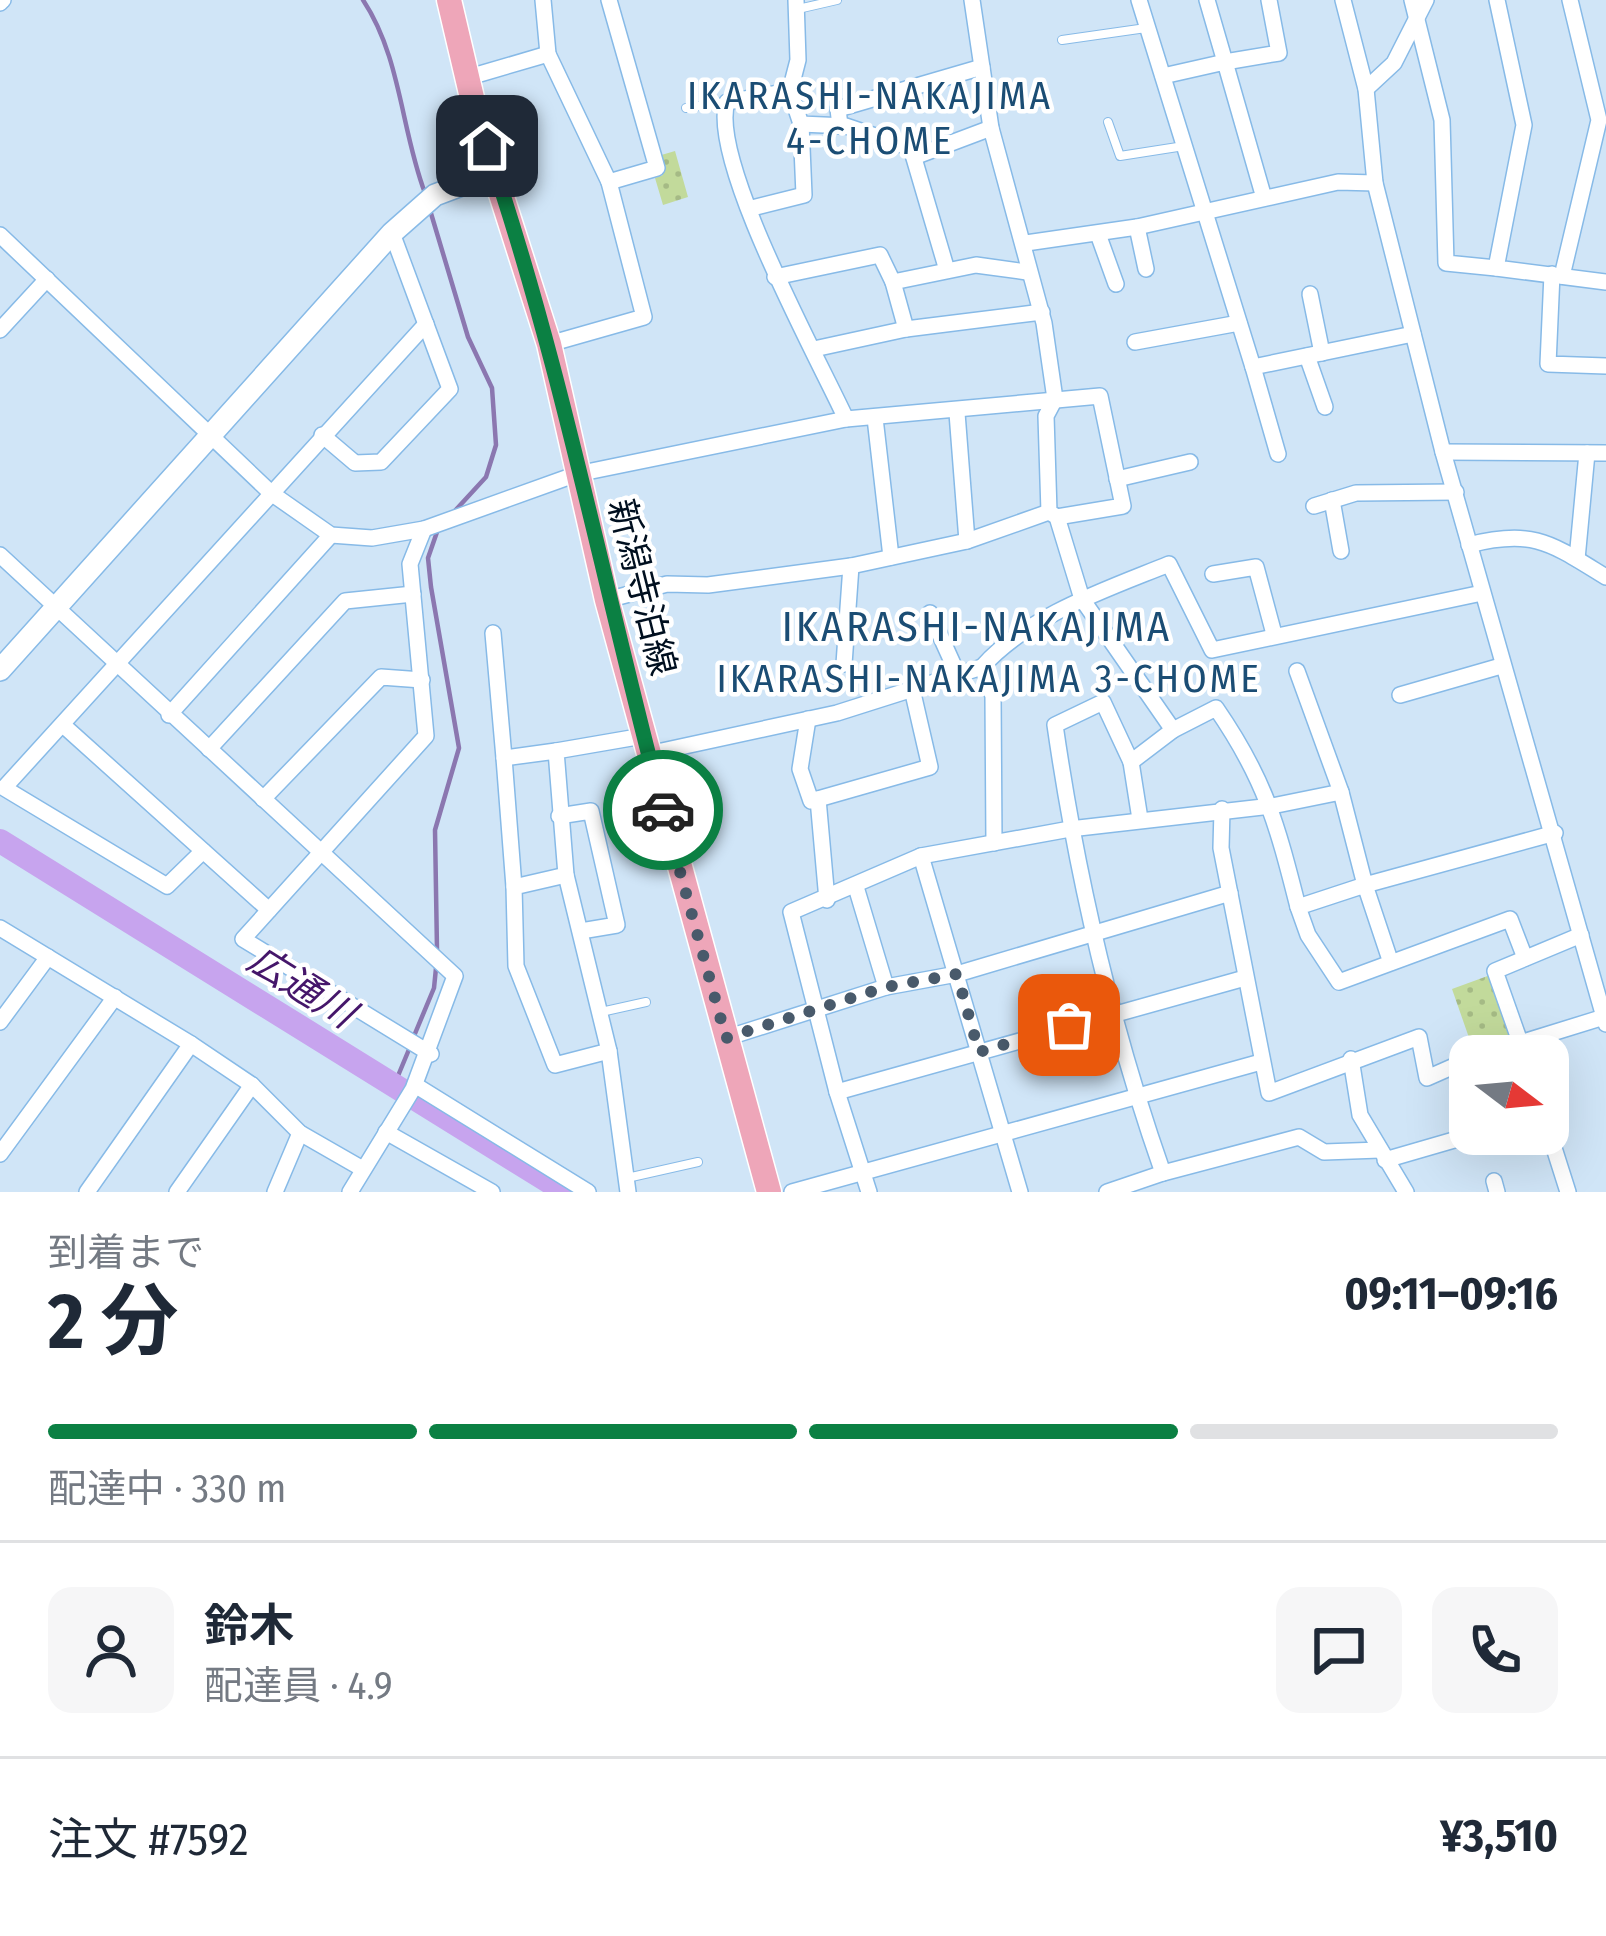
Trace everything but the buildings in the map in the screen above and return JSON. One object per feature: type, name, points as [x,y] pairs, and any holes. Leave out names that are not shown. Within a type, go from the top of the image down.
[{"type":"main road","name":"新潟寺泊線","points":[[449,0],[466,78],[549,344],[607,600],[770,1192]]},
{"type":"street","points":[[543,0],[548,54],[609,182],[644,317],[549,344]]},
{"type":"street","points":[[609,0],[657,168],[609,182]]},
{"type":"street","points":[[972,0],[991,128],[1042,312],[1055,399],[1046,416],[1053,514],[1082,599],[1172,730]]},
{"type":"street","points":[[1139,0],[1278,454]]},
{"type":"street","points":[[1207,0],[1264,198]]},
{"type":"street","points":[[1163,76],[1279,53],[1269,0]]},
{"type":"street","points":[[1343,0],[1366,89],[1375,183],[1443,452],[1605,1020],[1562,1035]]},
{"type":"street","points":[[1366,89],[1394,63],[1414,8],[1426,0]]},
{"type":"street","points":[[1496,268],[1524,124],[1497,0]]},
{"type":"street","points":[[1570,0],[1599,120],[1557,275],[1549,364],[1606,366]]},
{"type":"street","points":[[752,208],[804,195],[802,124],[790,91],[798,60],[796,5]]},
{"type":"street","points":[[1414,8],[1442,120],[1446,262],[1606,282]]},
{"type":"street","points":[[466,78],[548,54]]},
{"type":"street","points":[[840,126],[838,109],[982,67]]},
{"type":"street","points":[[790,91],[727,101],[724,112],[736,165],[775,277],[846,419]]},
{"type":"street","points":[[802,124],[840,126],[911,148],[946,267]]},
{"type":"street","points":[[914,157],[991,128]]},
{"type":"street","points":[[0,670],[392,232],[435,195],[496,172]]},
{"type":"street","points":[[1026,243],[1137,227],[1339,182],[1375,183]]},
{"type":"street","points":[[1137,227],[1146,269]]},
{"type":"street","points":[[322,435],[356,463],[381,462],[450,389],[392,232]]},
{"type":"street","points":[[1098,234],[1116,284]]},
{"type":"street","points":[[0,235],[272,493],[331,535],[372,538],[424,529],[578,474],[846,419],[957,413],[1100,396],[1123,506],[1053,514],[967,541],[851,566],[756,580],[667,584],[607,600]]},
{"type":"street","points":[[775,277],[880,255],[906,328]]},
{"type":"street","points":[[893,282],[946,267],[976,265],[1028,272]]},
{"type":"street","points":[[0,330],[46,279]]},
{"type":"street","points":[[1310,294],[1325,407]]},
{"type":"street","points":[[814,349],[906,328],[1042,312]]},
{"type":"street","points":[[1136,342],[1239,323]]},
{"type":"street","points":[[203,851],[167,886],[4,788],[426,325]]},
{"type":"street","points":[[1253,367],[1413,334]]},
{"type":"street","points":[[957,413],[967,541]]},
{"type":"street","points":[[875,418],[891,557]]},
{"type":"street","points":[[1443,452],[1606,453]]},
{"type":"street","points":[[1577,559],[1587,452]]},
{"type":"street","points":[[1117,478],[1190,462]]},
{"type":"street","points":[[1314,506],[1356,493],[1456,492]]},
{"type":"street","points":[[1332,500],[1341,550]]},
{"type":"street","points":[[424,529],[410,564],[426,736],[243,939],[430,1054]]},
{"type":"street","points":[[1469,545],[1517,534],[1563,548],[1606,577]]},
{"type":"street","points":[[169,715],[331,535]]},
{"type":"street","points":[[0,555],[455,976],[414,1087],[350,1192]]},
{"type":"street","points":[[503,758],[646,745],[808,719],[912,689],[982,667],[999,648],[1082,599],[1169,564],[1212,650],[1482,593]]},
{"type":"street","points":[[844,664],[851,566]]},
{"type":"street","points":[[1213,574],[1256,567],[1274,634]]},
{"type":"street","points":[[209,749],[346,601],[413,594]]},
{"type":"street","points":[[930,614],[958,675]]},
{"type":"street","points":[[493,633],[516,966],[555,1065],[609,1051]]},
{"type":"street","points":[[1400,695],[1501,666]]},
{"type":"street","points":[[982,667],[993,696],[994,842]]},
{"type":"street","points":[[1297,671],[1341,792],[1390,963]]},
{"type":"street","points":[[263,799],[381,677],[422,680]]},
{"type":"street","points":[[808,719],[800,769],[811,801],[930,767],[912,689]]},
{"type":"street","points":[[1140,820],[1131,762],[1102,702],[1055,725],[1070,829],[1094,933],[1136,1097],[1162,1173]]},
{"type":"street","points":[[1131,762],[1172,730],[1216,708],[1255,765],[1272,806],[1308,935],[1339,982],[1510,919],[1525,958]]},
{"type":"street","points":[[63,724],[269,910]]},
{"type":"street","points":[[556,751],[566,875],[609,1051],[627,1185]]},
{"type":"street","points":[[869,1192],[837,1092],[791,912],[921,856],[1070,829],[1272,806],[1341,792]]},
{"type":"street","points":[[818,799],[827,899]]},
{"type":"street","points":[[1222,809],[1229,893],[1269,1093],[1418,1036],[1427,1078],[1449,1069]]},
{"type":"street","points":[[559,816],[591,811],[617,925],[581,931]]},
{"type":"street","points":[[1298,908],[1555,833]]},
{"type":"street","points":[[921,856],[1020,1192]]},
{"type":"street","points":[[514,887],[566,875]]},
{"type":"street","points":[[856,887],[886,987]]},
{"type":"street","points":[[726,1038],[886,987],[957,974],[1229,893]]},
{"type":"street","points":[[0,928],[252,1084],[301,1133],[361,1168]]},
{"type":"street","points":[[1517,1035],[1495,970],[1581,935]]},
{"type":"street","points":[[0,1022],[48,957]]},
{"type":"street","points":[[837,1092],[1245,978]]},
{"type":"street","points":[[0,1154],[115,998]]},
{"type":"street","points":[[87,1192],[191,1044]]},
{"type":"street","points":[[1351,1059],[1360,1115],[1406,1192]]},
{"type":"street","points":[[792,1192],[1262,1062]]},
{"type":"street","points":[[177,1192],[252,1084]]},
{"type":"street","points":[[414,1087],[589,1192]]},
{"type":"street","points":[[388,1129],[492,1192]]},
{"type":"street","points":[[275,1192],[301,1133]]},
{"type":"street","points":[[1107,1192],[1299,1137],[1324,1152],[1382,1155],[1449,1141]]},
{"type":"street","points":[[1556,1155],[1568,1192]]},
{"type":"lane","points":[[796,5],[837,0]]},
{"type":"lane","points":[[1062,40],[1148,28]]},
{"type":"lane","points":[[686,108],[727,101]]},
{"type":"lane","points":[[1108,122],[1120,156],[1185,146]]},
{"type":"lane","points":[[600,1012],[646,1002]]},
{"type":"lane","points":[[627,1185],[698,1162]]},
{"type":"green space","points":[[675,151],[688,197],[663,205],[655,178],[663,175],[658,156]]},
{"type":"green space","points":[[1493,974],[1514,1035],[1468,1035],[1452,989]]},
{"type":"waterway","points":[[363,0],[385,45],[425,193]]},
{"type":"waterway","points":[[430,210],[468,337],[492,388],[496,445],[486,477],[452,514]]},
{"type":"waterway","points":[[437,532],[428,558],[459,748],[435,830],[437,950]]},
{"type":"waterway","name":"広通川","points":[[0,841],[566,1192]]},
{"type":"waterway","points":[[414,1036],[434,988],[436,968]]},
{"type":"waterway","points":[[395,1083],[410,1047]]},
{"type":"way so far","points":[[663,810],[726,1038],[886,987],[957,974],[979,1052],[1069,1025]]},
{"type":"district","name":"IKARASHI-NAKAJIMA 4-CHOME","points":[[870,118]]},
{"type":"district","name":"IKARASHI-NAKAJIMA","points":[[977,626]]},
{"type":"district","name":"IKARASHI-NAKAJIMA 3-CHOME","points":[[989,678]]},
{"type":"route","points":[[487,146],[549,344],[607,600],[663,810]]}]
